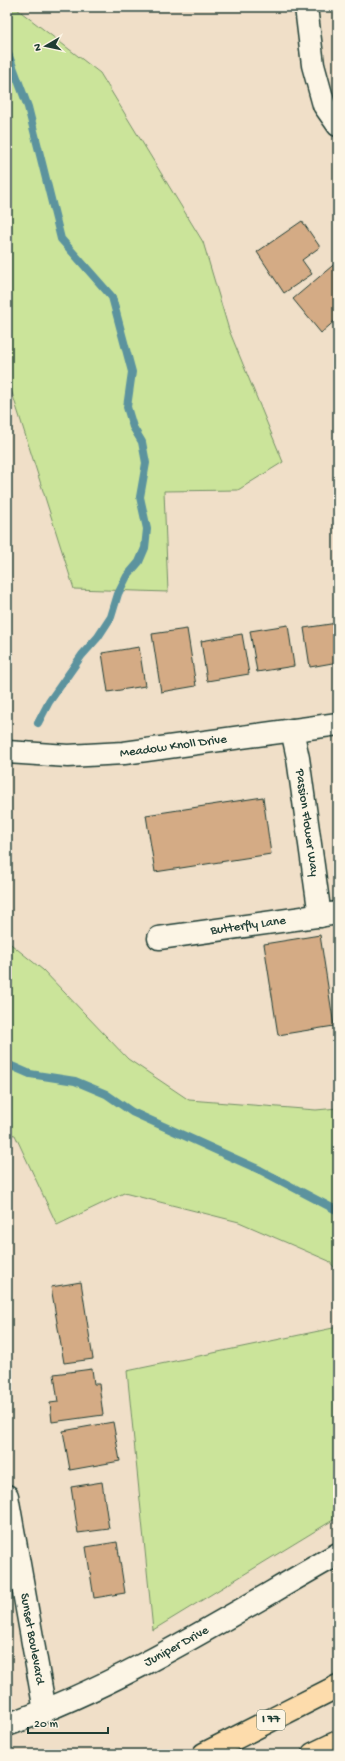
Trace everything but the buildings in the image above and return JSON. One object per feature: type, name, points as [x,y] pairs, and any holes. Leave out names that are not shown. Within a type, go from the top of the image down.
[{"type":"highway","name":"I 77","points":[[204,1754],[338,1686]]},
{"type":"highway","points":[[313,1754],[338,1742]]},
{"type":"street","points":[[306,7],[314,65],[324,105],[338,125]]},
{"type":"street","name":"Meadow Knoll Drive","points":[[7,752],[68,756],[124,752],[338,724]]},
{"type":"street","name":"Passion Flower Way","points":[[292,730],[329,915]]},
{"type":"street","name":"Butterfly Lane","points":[[159,938],[329,915]]},
{"type":"street","name":"Sunset Boulevard","points":[[7,1496],[45,1711]]},
{"type":"street","name":"Juniper Drive","points":[[7,1725],[89,1693],[135,1670],[338,1554]]},
{"type":"green space","points":[[7,7],[17,9],[100,73],[203,242],[229,330],[283,462],[238,490],[164,491],[168,592],[74,589],[7,377]]},
{"type":"green space","points":[[7,941],[43,970],[128,1059],[189,1100],[316,1110],[338,1108],[338,1272],[329,1261],[239,1222],[124,1193],[57,1225],[15,1135],[7,1134]]},
{"type":"green space","points":[[338,1327],[338,1517],[153,1630],[127,1371]]},
{"type":"waterway","points":[[7,51],[28,107],[61,239],[112,297],[132,372],[127,407],[133,427],[142,442],[146,463],[140,497],[147,529],[145,548],[139,562],[127,576],[118,594],[111,617],[98,637],[82,655],[49,702],[38,723]]},
{"type":"waterway","points":[[7,1064],[30,1074],[75,1081],[106,1094],[132,1112],[260,1170],[338,1211]]}]
